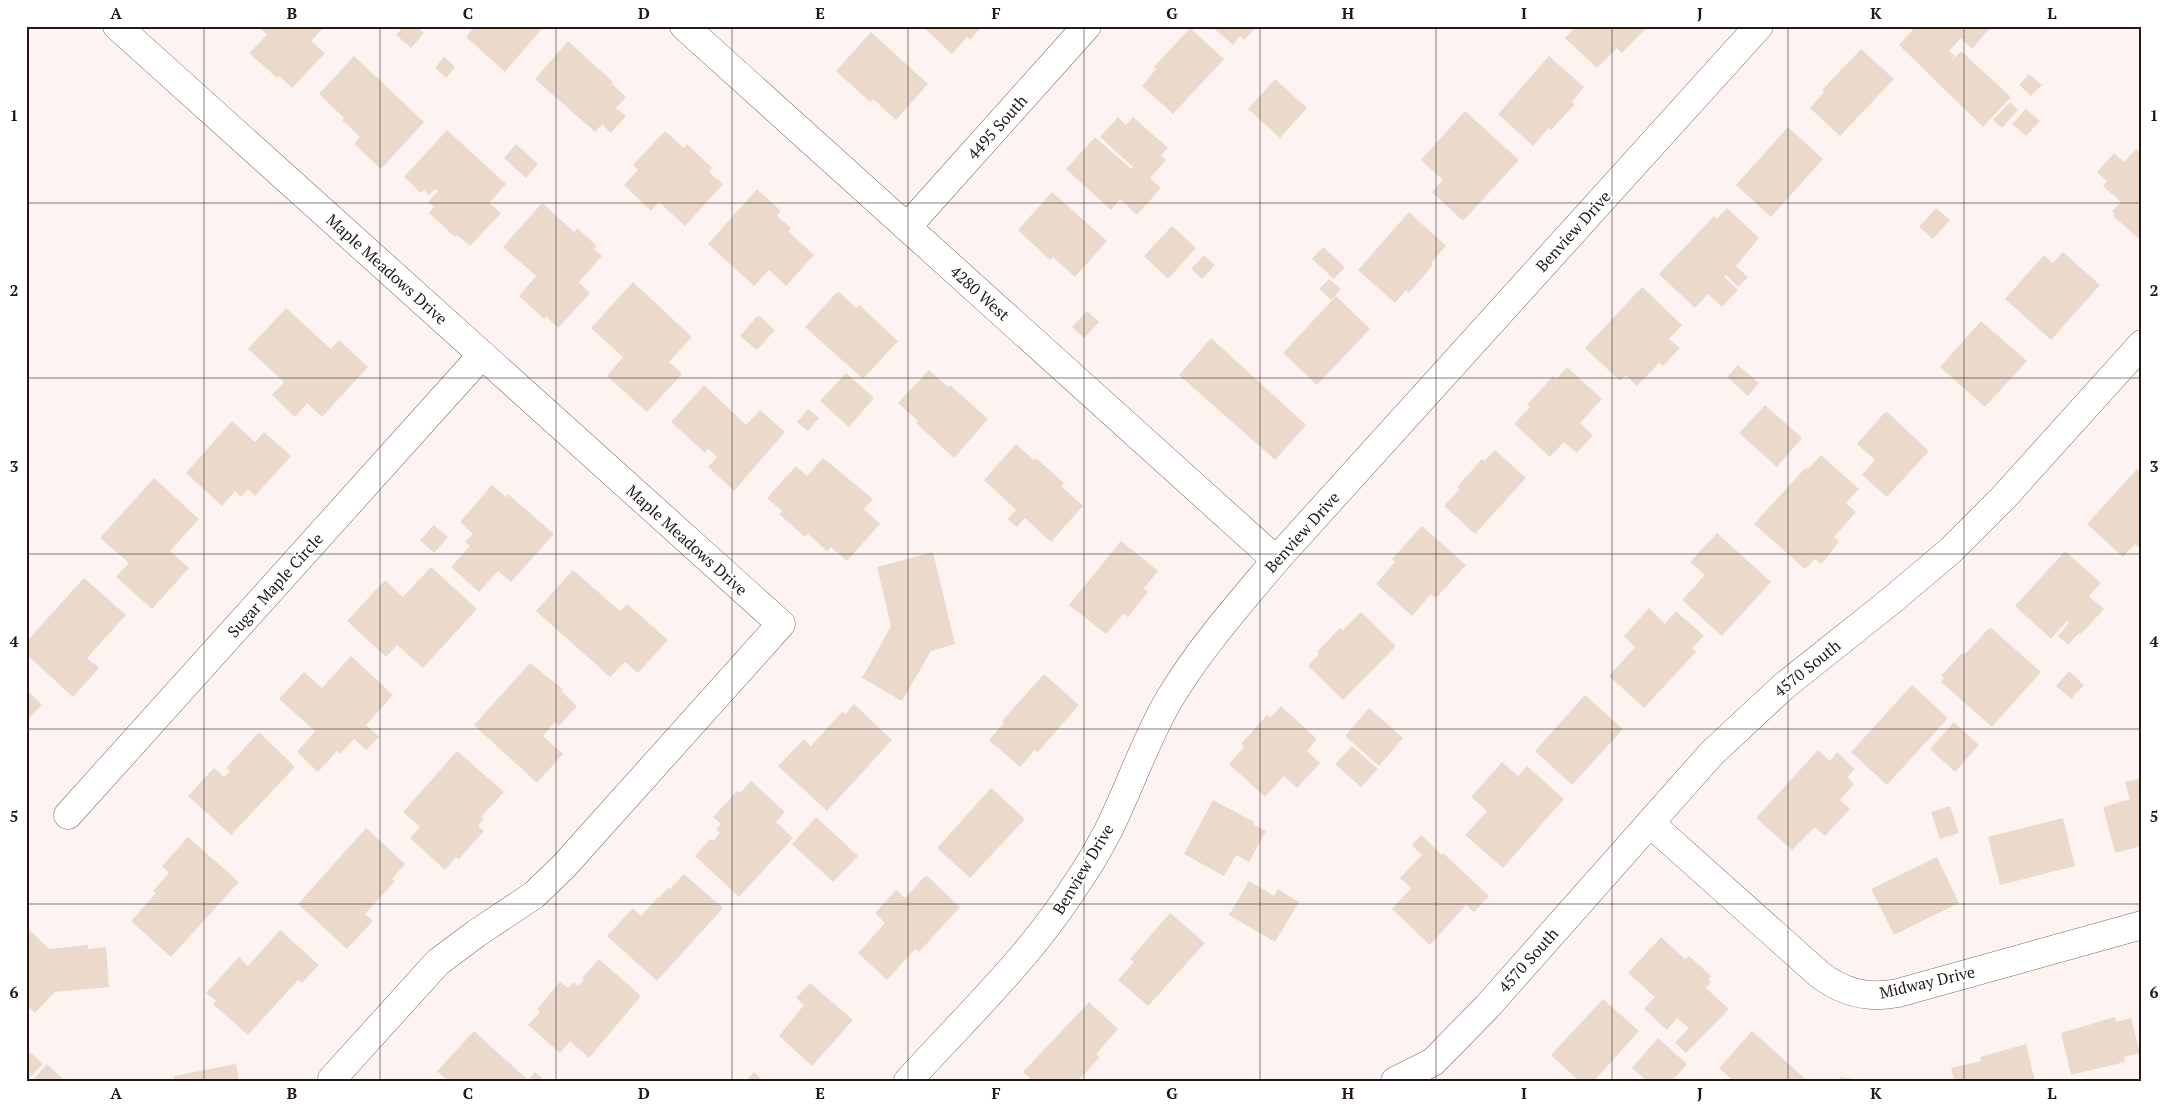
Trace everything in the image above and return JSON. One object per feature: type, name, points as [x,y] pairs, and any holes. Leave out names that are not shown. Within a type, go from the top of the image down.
[{"type":"street","name":"Maple Meadows Drive","points":[[117,26],[781,624],[554,876],[534,895],[438,962],[333,1080]]},
{"type":"street","name":"4280 West","points":[[684,26],[1276,560]]},
{"type":"street","name":"4495 South","points":[[907,228],[1087,26]]},
{"type":"street","name":"Benview Drive","points":[[908,1081],[1029,949],[1061,908],[1108,831],[1151,734],[1170,698],[1194,661],[1276,560],[1759,26]]},
{"type":"street","name":"4570 South","points":[[1395,1081],[1433,1062],[1487,1006],[1712,753],[1760,707],[1808,666],[1892,600],[1968,534],[2004,497],[2142,344]]},
{"type":"street","name":"Sugar Maple Circle","points":[[68,815],[482,355]]},
{"type":"street","name":"Midway Drive","points":[[1650,823],[1819,974],[1841,989],[1855,993],[1883,996],[1898,993],[2142,925]]},
{"type":"building","points":[[258,26],[325,26],[311,41],[325,53],[292,88],[279,76],[277,78],[249,53],[267,35]]},
{"type":"building","points":[[404,26],[416,26],[424,33],[411,48],[396,35]]},
{"type":"building","points":[[475,26],[544,26],[505,72],[466,37]]},
{"type":"building","points":[[922,26],[982,26],[970,40],[967,37],[952,54]]},
{"type":"building","points":[[1211,26],[1257,26],[1244,40],[1240,36],[1233,45]]},
{"type":"building","points":[[1576,26],[1648,26],[1622,53],[1617,48],[1597,68],[1565,38]]},
{"type":"building","points":[[1916,26],[1986,26],[1989,29],[1972,49],[1961,38],[1949,51],[1955,56],[1949,64],[1961,51],[2011,97],[1983,127],[1899,45]]},
{"type":"building","points":[[1190,28],[1224,59],[1173,114],[1142,86],[1156,69],[1154,67]]},
{"type":"building","points":[[871,32],[928,84],[896,120],[873,99],[870,102],[836,71]]},
{"type":"building","points":[[568,41],[613,82],[612,84],[626,97],[616,108],[626,116],[611,133],[602,124],[595,132],[535,79]]},
{"type":"building","points":[[1861,49],[1894,79],[1840,136],[1810,108],[1824,92],[1822,90]]},
{"type":"building","points":[[354,56],[424,122],[381,169],[354,144],[360,137],[342,120],[344,118],[319,94]]},
{"type":"building","points":[[1549,56],[1584,87],[1572,102],[1575,104],[1533,146],[1498,114]]},
{"type":"building","points":[[444,57],[455,67],[446,78],[435,68]]},
{"type":"building","points":[[2029,74],[2042,85],[2031,96],[2019,85]]},
{"type":"building","points":[[1275,79],[1307,108],[1280,138],[1248,109]]},
{"type":"building","points":[[2010,102],[2018,110],[2002,128],[1993,120]]},
{"type":"building","points":[[2026,109],[2040,121],[2026,136],[2012,124]]},
{"type":"building","points":[[1465,111],[1519,160],[1463,221],[1432,192],[1443,180],[1421,160]]},
{"type":"building","points":[[1118,117],[1126,125],[1133,117],[1168,148],[1161,155],[1166,160],[1150,178],[1161,188],[1137,215],[1120,199],[1111,210],[1066,169],[1095,137],[1131,169],[1133,167],[1100,137]]},
{"type":"building","points":[[1788,127],[1823,159],[1771,217],[1736,185]]},
{"type":"building","points":[[447,130],[506,184],[489,203],[501,213],[470,246],[457,235],[455,237],[429,213],[434,207],[428,202],[438,191],[435,189],[429,195],[424,190],[421,193],[404,177]]},
{"type":"building","points":[[665,131],[684,148],[687,144],[712,168],[709,172],[723,184],[685,226],[659,202],[651,211],[624,185],[638,170],[633,165]]},
{"type":"building","points":[[516,144],[538,164],[526,178],[504,158]]},
{"type":"building","points":[[2136,149],[2142,155],[2142,238],[2140,236],[2138,238],[2113,216],[2115,214],[2112,211],[2121,202],[2103,186],[2107,181],[2097,172],[2114,153],[2124,162]]},
{"type":"building","points":[[757,189],[781,211],[777,216],[791,228],[788,231],[814,255],[786,286],[769,270],[754,286],[708,244]]},
{"type":"building","points":[[1052,192],[1107,241],[1075,277],[1053,257],[1050,260],[1018,230]]},
{"type":"building","points":[[542,203],[574,232],[577,228],[597,246],[594,249],[602,256],[579,282],[590,293],[558,328],[546,316],[544,319],[519,296],[536,276],[503,247]]},
{"type":"building","points":[[1727,208],[1759,238],[1736,266],[1748,277],[1738,287],[1726,275],[1724,277],[1738,290],[1722,307],[1708,294],[1695,308],[1659,274],[1714,216],[1717,219]]},
{"type":"building","points":[[1936,208],[1950,220],[1933,239],[1919,227]]},
{"type":"building","points":[[1409,212],[1446,246],[1431,263],[1433,265],[1409,293],[1406,290],[1395,303],[1358,270]]},
{"type":"building","points":[[1172,226],[1196,248],[1168,279],[1144,256]]},
{"type":"building","points":[[1323,247],[1345,267],[1334,279],[1312,259]]},
{"type":"building","points":[[2063,252],[2100,285],[2051,340],[2005,299],[2044,255],[2053,263]]},
{"type":"building","points":[[1204,255],[1215,265],[1202,279],[1191,269]]},
{"type":"building","points":[[1329,279],[1341,289],[1331,300],[1319,289]]},
{"type":"building","points":[[633,282],[692,337],[669,362],[682,374],[647,412],[607,376],[623,357],[591,328]]},
{"type":"building","points":[[1642,287],[1682,325],[1669,339],[1680,348],[1663,366],[1659,363],[1637,386],[1626,375],[1620,381],[1585,348]]},
{"type":"building","points":[[838,291],[856,308],[859,305],[898,341],[863,379],[805,327]]},
{"type":"building","points":[[1336,296],[1370,329],[1317,385],[1283,353]]},
{"type":"building","points":[[286,308],[331,349],[339,340],[368,367],[322,417],[307,403],[295,417],[272,395],[284,382],[248,349]]},
{"type":"building","points":[[1087,311],[1099,322],[1084,338],[1072,327]]},
{"type":"building","points":[[758,315],[775,330],[757,350],[740,336]]},
{"type":"building","points":[[1981,321],[2027,361],[1985,407],[1940,367]]},
{"type":"building","points":[[1211,338],[1306,425],[1275,460],[1179,375]]},
{"type":"building","points":[[1738,365],[1759,383],[1748,396],[1727,377]]},
{"type":"building","points":[[1567,367],[1602,399],[1580,423],[1593,435],[1577,453],[1564,442],[1550,457],[1514,424],[1530,407],[1527,405],[1553,376],[1556,379]]},
{"type":"building","points":[[929,370],[948,387],[950,385],[988,419],[954,458],[916,423],[918,421],[898,403]]},
{"type":"building","points":[[846,373],[874,398],[849,427],[820,401]]},
{"type":"building","points":[[704,385],[746,425],[760,410],[785,432],[734,491],[708,467],[717,457],[709,449],[705,453],[671,422]]},
{"type":"building","points":[[1765,405],[1802,438],[1777,467],[1739,433]]},
{"type":"building","points":[[808,409],[819,418],[808,431],[797,422]]},
{"type":"building","points":[[1886,411],[1929,451],[1887,497],[1862,475],[1875,460],[1857,444]]},
{"type":"building","points":[[232,421],[255,442],[264,432],[291,456],[255,496],[248,489],[241,497],[235,491],[222,506],[186,473]]},
{"type":"building","points":[[1016,444],[1034,460],[1036,458],[1064,483],[1061,486],[1083,506],[1051,542],[1025,518],[1017,527],[1007,519],[1016,510],[984,480]]},
{"type":"building","points":[[1495,450],[1526,478],[1475,534],[1444,506],[1460,489],[1457,487],[1482,459],[1484,461]]},
{"type":"building","points":[[1821,455],[1859,489],[1846,503],[1856,512],[1834,537],[1839,542],[1821,564],[1815,559],[1805,569],[1754,524],[1806,467],[1808,469]]},
{"type":"building","points":[[823,458],[873,499],[864,509],[880,524],[847,561],[831,547],[827,551],[808,534],[805,537],[779,514],[782,511],[767,498],[796,466],[807,476]]},
{"type":"building","points":[[2137,469],[2142,473],[2142,550],[2135,544],[2123,557],[2087,524]]},
{"type":"building","points":[[154,478],[199,519],[170,551],[189,568],[152,609],[116,577],[129,563],[100,538]]},
{"type":"building","points":[[492,485],[506,497],[508,494],[554,534],[511,582],[498,571],[479,592],[451,567],[470,546],[465,542],[473,534],[460,522]]},
{"type":"building","points":[[434,525],[448,537],[434,553],[420,540]]},
{"type":"building","points":[[1422,526],[1466,565],[1436,598],[1431,594],[1412,616],[1376,584],[1395,562],[1392,559]]},
{"type":"building","points":[[1717,533],[1771,582],[1722,636],[1682,600],[1705,575],[1690,562]]},
{"type":"building","points":[[1121,541],[1158,571],[1144,588],[1148,592],[1128,617],[1123,614],[1106,634],[1069,605]]},
{"type":"building","points":[[2065,551],[2101,583],[2089,596],[2104,609],[2068,645],[2058,636],[2069,623],[2067,621],[2051,639],[2015,606]]},
{"type":"building","points":[[933,552],[955,644],[931,651],[902,701],[862,678],[891,626],[877,567]]},
{"type":"building","points":[[431,567],[477,609],[423,668],[397,645],[386,657],[347,621],[385,580],[403,597]]},
{"type":"building","points":[[573,570],[620,611],[627,604],[668,640],[638,673],[625,662],[610,677],[536,611]]},
{"type":"building","points":[[84,578],[126,615],[87,658],[99,668],[73,697],[26,654],[26,642]]},
{"type":"building","points":[[1649,608],[1665,624],[1676,611],[1704,636],[1692,648],[1696,652],[1644,708],[1609,676],[1635,647],[1624,636]]},
{"type":"building","points":[[1361,612],[1396,646],[1343,700],[1308,666],[1319,654],[1317,652],[1340,628],[1343,630]]},
{"type":"building","points":[[1990,627],[2041,672],[1992,727],[1941,682],[1944,678],[1941,676]]},
{"type":"building","points":[[351,656],[393,695],[366,725],[379,737],[366,750],[354,739],[340,754],[337,751],[318,772],[297,752],[315,731],[279,699],[304,672],[322,688]]},
{"type":"building","points":[[530,663],[563,689],[561,691],[577,706],[559,726],[555,722],[543,736],[563,754],[537,783],[474,725]]},
{"type":"building","points":[[2069,671],[2084,685],[2071,699],[2056,686]]},
{"type":"building","points":[[1044,674],[1079,705],[1038,752],[1035,750],[1020,767],[989,740],[1004,723],[1002,721]]},
{"type":"building","points":[[1912,685],[1948,718],[1887,785],[1851,752]]},
{"type":"building","points":[[26,689],[42,705],[26,721]]},
{"type":"building","points":[[1585,695],[1623,729],[1572,785],[1535,751]]},
{"type":"building","points":[[854,704],[892,740],[827,811],[778,766],[804,739],[811,746],[842,712],[845,714]]},
{"type":"building","points":[[1281,706],[1317,739],[1307,751],[1320,763],[1297,788],[1284,776],[1265,797],[1229,764],[1244,747],[1241,744],[1267,715],[1270,718]]},
{"type":"building","points":[[1369,708],[1403,738],[1379,766],[1345,736]]},
{"type":"building","points":[[1954,722],[1979,745],[1955,772],[1930,749]]},
{"type":"building","points":[[259,732],[295,767],[231,835],[188,796],[214,768],[224,777],[230,771],[226,768]]},
{"type":"building","points":[[1352,746],[1378,769],[1361,787],[1335,764]]},
{"type":"building","points":[[1818,750],[1830,761],[1837,752],[1855,769],[1847,777],[1854,784],[1840,800],[1850,809],[1825,836],[1815,827],[1792,850],[1756,818]]},
{"type":"building","points":[[457,751],[504,792],[481,817],[484,819],[478,826],[484,831],[459,859],[456,857],[445,870],[410,838],[420,827],[403,812]]},
{"type":"building","points":[[1502,762],[1518,776],[1527,766],[1564,799],[1503,868],[1465,835],[1487,811],[1471,797]]},
{"type":"building","points":[[2142,778],[2142,846],[2115,853],[2103,807],[2130,799],[2125,782]]},
{"type":"building","points":[[751,781],[785,812],[776,822],[793,838],[739,897],[695,856],[710,839],[713,841],[720,833],[716,829],[721,824],[713,817],[737,791],[740,793]]},
{"type":"building","points":[[991,788],[1025,819],[970,878],[937,848]]},
{"type":"building","points":[[1213,800],[1254,822],[1253,824],[1266,831],[1249,862],[1236,855],[1224,876],[1184,854]]},
{"type":"building","points":[[1950,806],[1959,833],[1940,839],[1931,812]]},
{"type":"building","points":[[816,817],[858,856],[833,882],[792,844]]},
{"type":"building","points":[[2063,818],[2075,866],[2000,885],[1988,837]]},
{"type":"building","points":[[366,828],[405,864],[392,879],[395,881],[365,914],[373,921],[347,949],[298,904]]},
{"type":"building","points":[[1421,835],[1489,896],[1474,912],[1466,905],[1430,945],[1392,909],[1411,888],[1400,878],[1422,855],[1412,845]]},
{"type":"building","points":[[188,837],[239,882],[171,957],[131,921],[156,893],[153,891],[169,873],[162,866]]},
{"type":"building","points":[[1937,857],[1959,903],[1894,935],[1871,889]]},
{"type":"building","points":[[684,874],[723,908],[657,981],[607,936],[633,908],[641,916],[658,897],[668,888],[670,889]]},
{"type":"building","points":[[926,875],[960,907],[919,952],[915,949],[887,980],[858,953],[885,923],[875,913],[896,890],[905,898]]},
{"type":"building","points":[[1249,881],[1274,896],[1278,889],[1299,902],[1275,942],[1229,915]]},
{"type":"building","points":[[1170,913],[1205,943],[1148,1006],[1118,980],[1134,962],[1130,959]]},
{"type":"building","points":[[26,927],[49,949],[88,945],[88,949],[106,947],[109,987],[55,992],[35,1013],[26,1005]]},
{"type":"building","points":[[280,930],[319,965],[302,983],[298,980],[248,1035],[213,1004],[216,1001],[206,993],[239,957],[248,966]]},
{"type":"building","points":[[1661,937],[1685,959],[1689,956],[1711,976],[1708,979],[1711,982],[1706,988],[1729,1009],[1686,1053],[1675,1043],[1689,1028],[1677,1018],[1667,1030],[1644,1009],[1655,997],[1628,973]]},
{"type":"building","points":[[599,959],[641,996],[589,1058],[570,1041],[560,1053],[528,1025],[540,1012],[537,1009],[560,982],[568,988],[574,982],[578,986],[584,980],[582,978]]},
{"type":"building","points":[[810,983],[853,1020],[812,1066],[779,1036],[804,1005],[796,998]]},
{"type":"building","points":[[1603,999],[1639,1031],[1594,1081],[1579,1081],[1551,1055]]},
{"type":"building","points":[[1089,1002],[1118,1029],[1096,1054],[1100,1057],[1078,1081],[1033,1081],[1023,1072]]},
{"type":"building","points":[[2115,1017],[2116,1022],[2131,1018],[2140,1053],[2124,1057],[2125,1062],[2071,1075],[2061,1033]]},
{"type":"building","points":[[474,1031],[528,1080],[535,1072],[545,1081],[448,1081],[437,1071]]},
{"type":"building","points":[[1752,1031],[1808,1081],[1733,1081],[1719,1068]]},
{"type":"building","points":[[1658,1038],[1687,1064],[1672,1081],[1647,1081],[1632,1068]]},
{"type":"building","points":[[2026,1044],[2035,1081],[1954,1081],[1951,1068],[1981,1061],[1980,1057]]},
{"type":"building","points":[[30,1052],[43,1064],[26,1081],[26,1056]]},
{"type":"building","points":[[47,1064],[65,1081],[32,1081]]},
{"type":"building","points":[[236,1064],[239,1081],[175,1081],[174,1076]]},
{"type":"building","points":[[754,1072],[763,1081],[746,1081]]},
{"type":"building","points":[[1840,1077],[1863,1080],[1863,1081],[1840,1081]]}]
